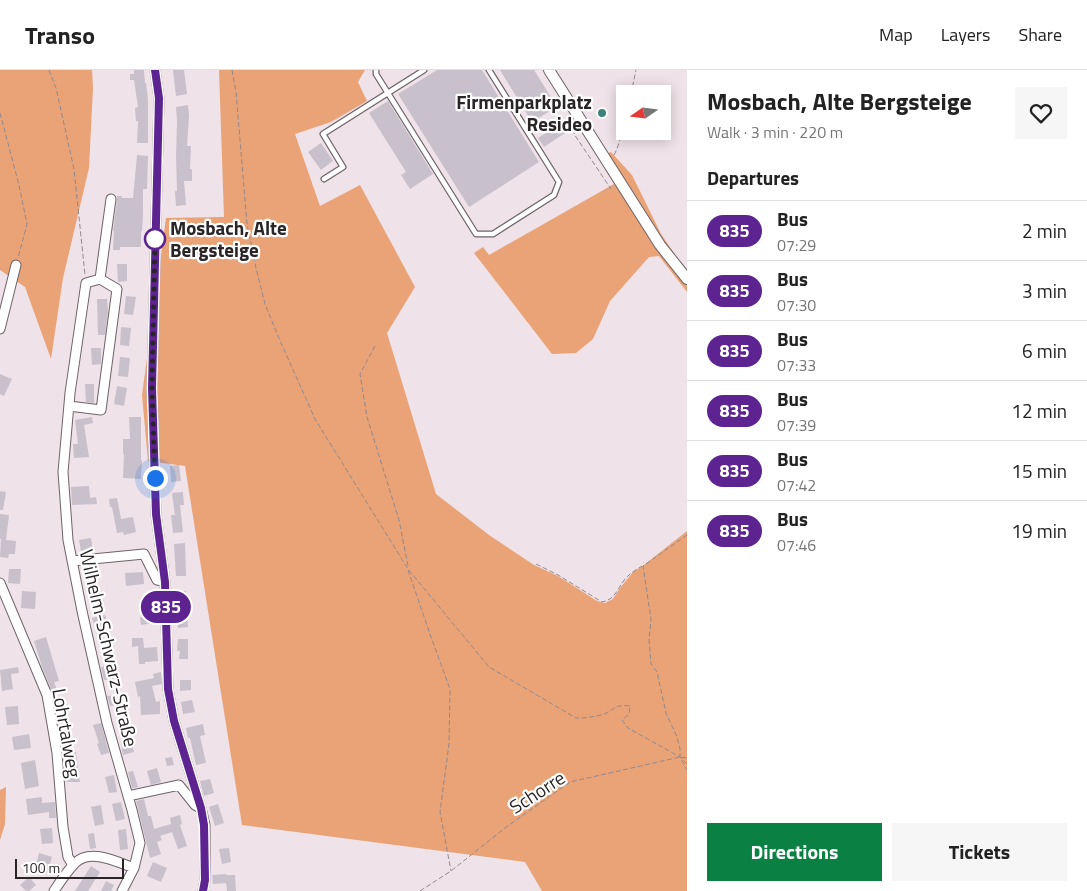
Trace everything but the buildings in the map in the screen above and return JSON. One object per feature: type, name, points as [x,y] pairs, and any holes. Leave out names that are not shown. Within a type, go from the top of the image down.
[{"type":"street","points":[[155,70],[159,98],[152,388],[156,514],[165,582],[168,689],[174,721],[201,808],[204,825],[204,891]]},
{"type":"street","points":[[549,70],[660,245],[687,279]]},
{"type":"street","points":[[100,279],[111,199]]},
{"type":"street","points":[[0,329],[16,265]]},
{"type":"street","points":[[69,406],[101,410],[117,289],[100,279],[86,283]]},
{"type":"street","name":"Wilhelm-Schwarz-Straße","points":[[86,283],[69,406],[63,472],[68,540],[82,611],[107,723],[140,844],[134,868],[122,891]]},
{"type":"street","points":[[72,561],[144,554],[157,580],[165,582]]},
{"type":"street","name":"Lohrtalweg","points":[[0,583],[47,695],[57,753],[63,827],[68,857],[73,864]]},
{"type":"street","points":[[128,796],[179,785],[195,805],[201,808]]},
{"type":"street","points":[[54,891],[73,864],[90,856],[108,858],[134,868]]},
{"type":"lane","points":[[376,70],[376,74],[476,234],[493,234],[554,195],[559,182],[489,70]]},
{"type":"lane","points":[[324,179],[343,167],[323,134],[424,70]]},
{"type":"path","points":[[49,70],[56,88],[74,169],[86,283]]},
{"type":"path","points":[[232,70],[236,92],[247,224],[265,304],[315,419],[408,569],[489,666],[576,718],[605,714],[621,705],[630,706],[629,714],[622,720],[628,728],[680,757],[687,764]]},
{"type":"path","points":[[633,85],[636,70]]},
{"type":"path","points":[[0,113],[20,186],[27,224],[16,265]]},
{"type":"path","points":[[582,122],[576,127],[574,134],[611,189]]},
{"type":"path","points":[[609,164],[618,149],[620,140]]},
{"type":"path","points":[[375,346],[360,374],[368,417],[399,520],[408,569],[450,688],[449,744],[440,812],[451,871]]},
{"type":"path","points":[[536,564],[602,602],[612,598],[632,572],[687,535]]},
{"type":"path","points":[[643,566],[651,619],[649,639],[651,664],[657,672],[666,713],[677,736],[680,757],[687,770]]},
{"type":"path","name":"Schorre","points":[[420,891],[451,871],[504,828],[570,782],[680,757],[687,758]]},
{"type":"shaded area","points":[[0,70],[92,70],[93,88],[89,168],[63,278],[51,359],[25,287],[0,270]]},
{"type":"shaded area","points":[[219,70],[365,70],[358,82],[367,101],[331,122],[295,134],[320,206],[360,185],[415,287],[387,333],[436,494],[489,535],[534,565],[558,576],[597,601],[605,603],[613,599],[633,572],[687,531],[687,891],[542,891],[525,862],[242,825],[185,466],[148,461],[142,395],[166,218],[224,217]]},
{"type":"shaded area","points":[[611,152],[632,175],[661,234],[687,272],[687,292],[659,256],[649,257],[610,301],[593,339],[576,353],[552,354],[474,253],[483,247],[489,255],[614,184],[598,157]]},
{"type":"shaded area","points":[[6,787],[5,824],[0,840],[0,790]]},
{"type":"bus line","name":"835","points":[[155,70],[159,98],[152,388],[156,514],[165,582],[168,689],[174,721],[201,808],[204,825],[205,880],[203,891]]},
{"type":"place","name":"Firmenparkplatz Resideo","points":[[602,113]]},
{"type":"place","name":"Mosbach, Alte Bergsteige","points":[[155,239]]},
{"type":"route","points":[[155,239],[152,388],[155,478]]}]
